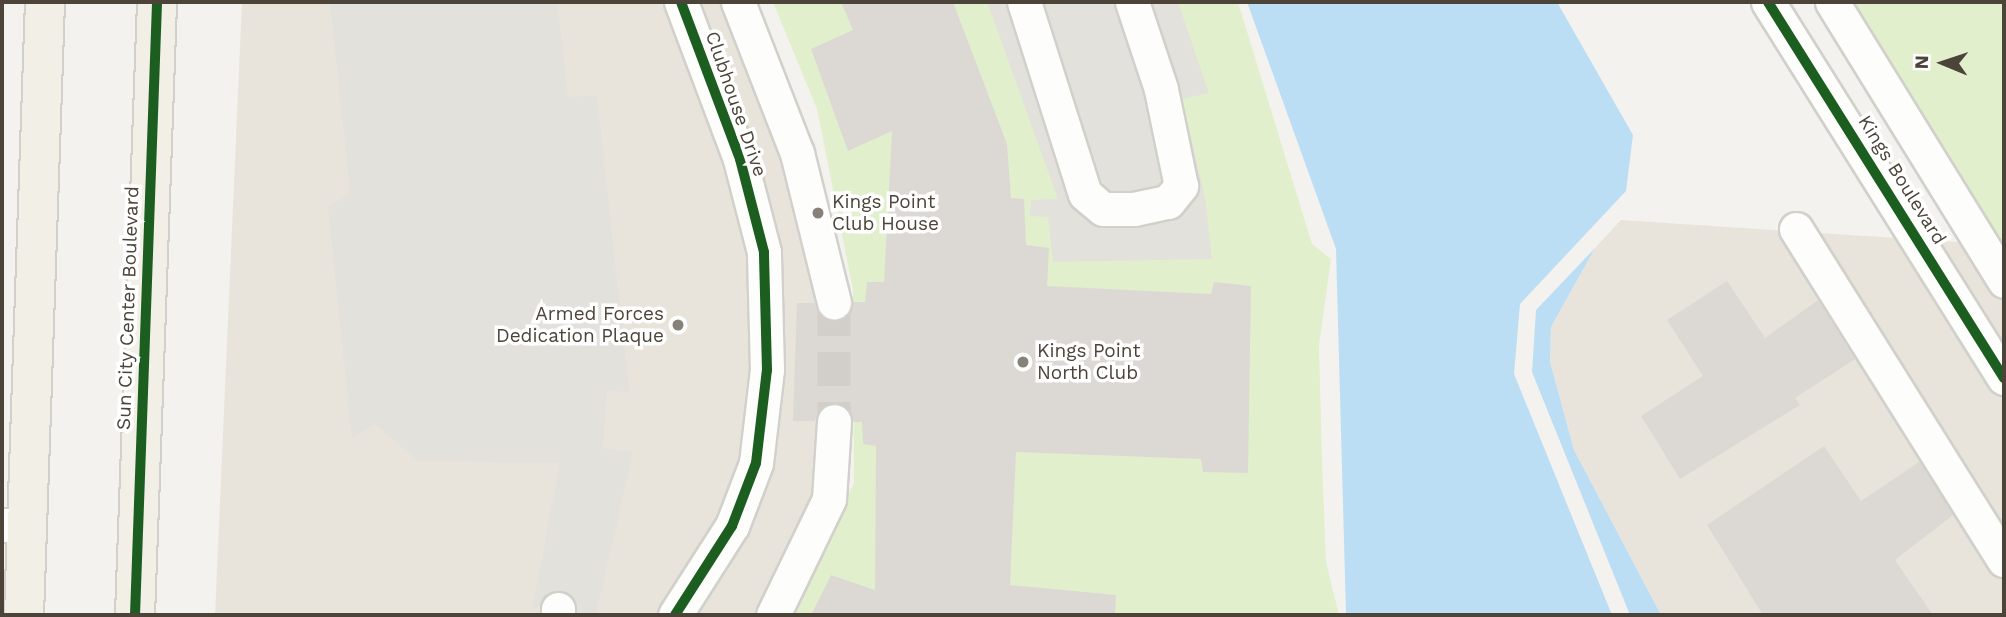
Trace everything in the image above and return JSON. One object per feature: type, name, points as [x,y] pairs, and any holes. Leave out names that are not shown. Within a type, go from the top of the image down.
[{"type":"main road","points":[[24,615],[15,524],[45,2]]},
{"type":"main road","name":"Sun City Center Boulevard","points":[[135,615],[157,2]]},
{"type":"street","name":"Clubhouse Drive","points":[[675,615],[732,526],[756,463],[767,370],[764,252],[740,159],[681,2]]},
{"type":"street","points":[[738,2],[797,152],[834,302]]},
{"type":"street","points":[[1024,2],[1085,194],[1103,209],[1134,209],[1168,202],[1181,186],[1161,89],[1132,2]]},
{"type":"street","name":"Kings Boulevard","points":[[1768,2],[2004,378]]},
{"type":"street","name":"Kings Boulevard","points":[[1832,2],[2004,281]]},
{"type":"street","points":[[1796,229],[2004,560]]},
{"type":"street","points":[[773,615],[829,499],[834,421]]},
{"type":"shaded area","points":[[242,2],[754,2],[800,113],[836,290],[837,479],[770,615],[215,615]]},
{"type":"shaded area","points":[[330,2],[557,2],[568,97],[597,95],[629,392],[607,391],[603,448],[633,452],[596,614],[533,606],[560,463],[418,461],[375,424],[352,438],[328,208],[350,191]]},
{"type":"shaded area","points":[[987,2],[1178,2],[1209,93],[1182,99],[1205,197],[1212,259],[1053,262],[1048,217],[1030,216],[1031,200],[1058,199]]},
{"type":"shaded area","points":[[1621,220],[1973,243],[2004,285],[2004,615],[1661,615],[1574,450],[1550,362],[1551,327],[1595,248]]},
{"type":"green space","points":[[773,2],[1238,2],[1312,244],[1331,259],[1319,346],[1326,562],[1339,615],[789,615],[854,483],[853,290],[817,109]]},
{"type":"green space","points":[[1847,2],[2004,2],[2004,249]]},
{"type":"water","points":[[1247,2],[1557,2],[1633,135],[1626,191],[1520,304],[1514,374],[1612,615],[1346,615],[1336,249]]},
{"type":"water","points":[[1595,248],[1551,327],[1550,362],[1574,450],[1661,615],[1630,615],[1532,372],[1536,310]]},
{"type":"building","name":"Kings Point North Club","points":[[841,2],[953,2],[1007,144],[1011,198],[1024,199],[1026,245],[1049,248],[1047,286],[1211,294],[1214,282],[1251,286],[1248,473],[1203,472],[1201,459],[1016,452],[1010,585],[1116,595],[1115,615],[811,615],[831,575],[875,590],[876,446],[863,444],[862,422],[853,422],[836,402],[818,410],[815,421],[793,421],[797,303],[814,303],[821,316],[838,321],[853,302],[865,302],[867,282],[884,282],[892,131],[848,151],[811,49],[853,30]]},
{"type":"building","points":[[1727,281],[1765,338],[1818,300],[1855,359],[1795,398],[1800,405],[1680,479],[1641,416],[1703,376],[1667,320]]},
{"type":"building","points":[[1824,446],[1861,501],[1919,462],[1925,470],[1953,515],[1895,560],[1933,615],[1763,615],[1707,525]]},
{"type":"tunnel","points":[[834,302],[834,421]]},
{"type":"cycle path","points":[[135,615],[157,2]]},
{"type":"cycle path","points":[[675,615],[732,526],[756,463],[767,370],[764,252],[740,159],[681,2]]},
{"type":"cycle path","points":[[1768,2],[2004,378]]},
{"type":"place","name":"Kings Point Club House","points":[[818,213]]},
{"type":"place","name":"Armed Forces Dedication Plaque","points":[[678,325]]},
{"type":"place","name":"Kings Point North Club","points":[[1023,362]]}]
